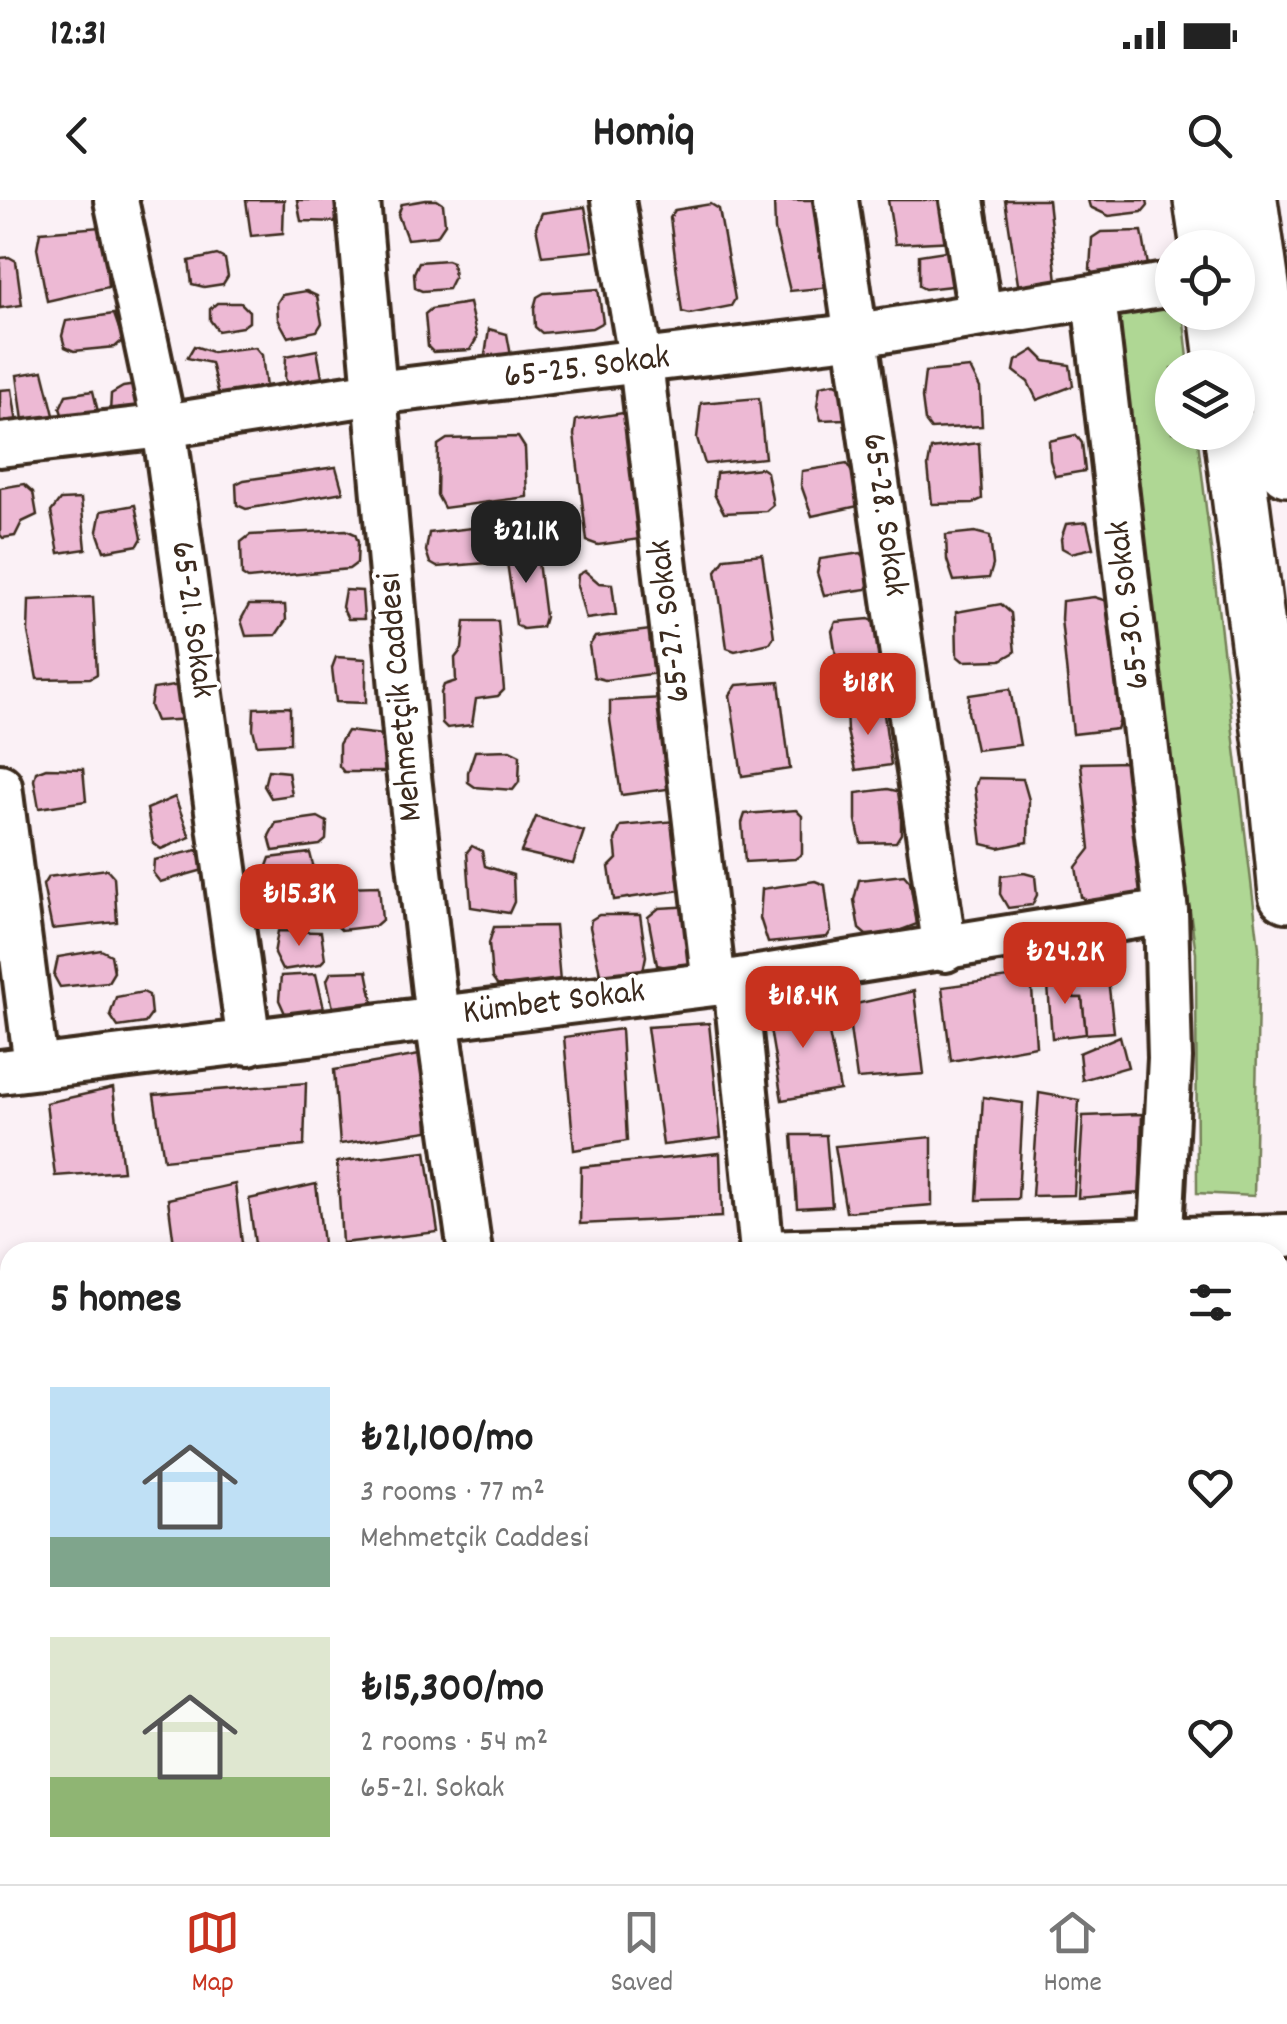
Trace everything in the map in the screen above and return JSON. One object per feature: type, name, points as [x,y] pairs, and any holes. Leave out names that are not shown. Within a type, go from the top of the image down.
[{"type":"main road","points":[[1202,200],[1206,230]]},
{"type":"main road","points":[[1249,200],[1287,468]]},
{"type":"main road","points":[[1234,450],[1287,894]]},
{"type":"street","name":"65-21. Sokak","points":[[116,200],[164,426],[249,1043]]},
{"type":"street","name":"Mehmetçik Caddesi","points":[[358,200],[408,768],[436,1018],[469,1242]]},
{"type":"street","name":"65-27. Sokak","points":[[613,200],[641,363],[761,1242]]},
{"type":"street","name":"65-28. Sokak","points":[[836,200],[946,950]]},
{"type":"street","points":[[962,200],[980,314]]},
{"type":"street","name":"65-25. Sokak","points":[[0,444],[164,426],[375,392],[858,335],[1155,287]]},
{"type":"street","name":"65-30. Sokak","points":[[1094,298],[1166,912],[1170,1058],[1159,1242]]},
{"type":"street","points":[[0,786],[18,1068]]},
{"type":"street","name":"Kümbet Sokak","points":[[18,1068],[249,1043],[724,982],[946,950],[1166,912]]},
{"type":"street","points":[[1210,1242],[1287,1236]]},
{"type":"green space","points":[[1155,305],[1155,330],[1185,330],[1187,350],[1155,350],[1155,450],[1199,450],[1259,948],[1254,1196],[1197,1193],[1196,953],[1105,313]]},
{"type":"building","points":[[246,200],[284,200],[283,233],[251,236]]},
{"type":"building","points":[[297,200],[348,200],[346,222],[301,221]]},
{"type":"building","points":[[426,200],[443,204],[445,224],[437,236],[407,239],[398,215],[402,204]]},
{"type":"building","points":[[774,200],[820,200],[832,287],[790,291],[775,230]]},
{"type":"building","points":[[888,200],[951,200],[955,241],[895,244]]},
{"type":"building","points":[[1005,200],[1048,200],[1057,281],[1027,288],[1018,284]]},
{"type":"building","points":[[1088,200],[1147,200],[1148,205],[1142,212],[1109,216],[1090,207]]},
{"type":"building","points":[[711,204],[719,209],[735,299],[731,306],[690,314],[682,312],[670,218],[675,210]]},
{"type":"building","points":[[585,207],[593,251],[542,256],[536,227],[542,213]]},
{"type":"building","points":[[100,227],[108,287],[47,301],[37,248],[40,232]]},
{"type":"building","points":[[1142,231],[1149,271],[1096,281],[1090,269],[1092,238],[1101,232]]},
{"type":"building","points":[[945,251],[952,255],[956,280],[951,286],[919,286],[919,255]]},
{"type":"building","points":[[217,255],[225,259],[228,276],[223,284],[192,284],[189,261]]},
{"type":"building","points":[[0,258],[16,261],[22,305],[0,308]]},
{"type":"building","points":[[419,262],[452,262],[454,277],[448,289],[415,288],[414,273]]},
{"type":"building","points":[[598,289],[603,322],[592,328],[542,333],[535,327],[537,297],[544,293]]},
{"type":"building","points":[[306,291],[317,296],[322,323],[317,331],[288,337],[278,319],[277,303],[282,295]]},
{"type":"building","points":[[217,303],[241,303],[249,311],[249,322],[218,331],[210,320],[210,309]]},
{"type":"building","points":[[469,303],[477,338],[470,350],[433,352],[428,347],[425,314],[431,309]]},
{"type":"building","points":[[114,314],[123,340],[115,347],[74,351],[65,347],[62,336],[66,321]]},
{"type":"building","points":[[489,329],[507,334],[512,361],[483,369]]},
{"type":"building","points":[[194,346],[212,352],[255,347],[262,355],[266,388],[256,395],[220,400],[211,363],[187,358]]},
{"type":"building","points":[[317,350],[322,377],[319,390],[292,394],[285,378],[286,356]]},
{"type":"building","points":[[1034,350],[1045,361],[1070,365],[1073,386],[1037,400],[1028,382],[1014,371],[1016,361]]},
{"type":"building","points":[[970,368],[980,388],[982,426],[931,429],[925,421],[922,398],[925,372]]},
{"type":"building","points":[[43,371],[54,415],[51,431],[24,428],[17,375]]},
{"type":"building","points":[[150,383],[153,420],[110,413],[111,394],[123,387]]},
{"type":"building","points":[[835,383],[844,387],[845,419],[821,420],[817,406],[820,386]]},
{"type":"building","points":[[12,389],[17,424],[0,439],[0,390]]},
{"type":"building","points":[[93,391],[101,424],[68,433],[60,408],[66,395]]},
{"type":"building","points":[[759,398],[765,458],[705,464],[697,438],[701,403]]},
{"type":"building","points":[[623,413],[630,416],[645,521],[640,539],[598,545],[587,541],[574,435],[576,420]]},
{"type":"building","points":[[1076,435],[1082,443],[1085,471],[1055,476],[1049,441]]},
{"type":"building","points":[[518,437],[525,448],[527,497],[444,508],[437,495],[438,445],[447,439]]},
{"type":"building","points":[[979,443],[982,499],[973,503],[932,504],[928,466],[931,449]]},
{"type":"building","points":[[847,464],[853,474],[858,506],[812,516],[801,485],[802,471]]},
{"type":"building","points":[[336,467],[343,492],[246,509],[237,505],[236,484],[244,480]]},
{"type":"building","points":[[761,468],[767,472],[773,505],[766,511],[724,513],[714,494],[716,473]]},
{"type":"building","points":[[24,484],[33,492],[37,515],[22,522],[15,536],[3,538],[0,488]]},
{"type":"building","points":[[81,499],[86,549],[59,553],[51,512],[60,500]]},
{"type":"building","points":[[135,505],[142,538],[138,545],[104,551],[97,531],[101,511]]},
{"type":"building","points":[[1087,522],[1093,548],[1071,553],[1062,548],[1066,524]]},
{"type":"building","points":[[472,528],[490,534],[495,554],[487,563],[437,567],[430,563],[426,551],[429,533]]},
{"type":"building","points":[[346,530],[355,534],[358,542],[357,563],[349,569],[248,579],[242,575],[241,542],[250,535]]},
{"type":"building","points":[[975,532],[990,536],[993,565],[989,578],[954,581],[947,560],[946,535]]},
{"type":"building","points":[[512,543],[536,546],[545,617],[542,627],[523,629],[516,625],[506,555]]},
{"type":"building","points":[[861,553],[869,562],[871,580],[866,589],[824,595],[817,573],[820,559]]},
{"type":"building","points":[[762,554],[774,637],[770,643],[735,651],[727,648],[716,571],[725,558]]},
{"type":"building","points":[[585,571],[599,583],[612,584],[616,615],[586,619],[577,585],[578,575]]},
{"type":"building","points":[[345,590],[362,591],[364,619],[348,619],[342,607]]},
{"type":"building","points":[[93,597],[97,674],[90,678],[37,679],[28,632],[29,600]]},
{"type":"building","points":[[1094,597],[1107,601],[1120,720],[1117,729],[1073,734],[1062,601]]},
{"type":"building","points":[[1001,604],[1011,613],[1015,652],[1001,660],[963,661],[957,656],[956,612]]},
{"type":"building","points":[[249,605],[285,605],[286,620],[276,635],[246,636],[241,620]]},
{"type":"building","points":[[465,621],[498,621],[504,690],[498,696],[476,699],[472,725],[447,728],[442,723],[441,693],[444,685],[456,681],[455,658],[462,649]]},
{"type":"building","points":[[836,622],[875,622],[884,664],[881,678],[840,681],[832,631]]},
{"type":"building","points":[[650,630],[660,635],[659,673],[605,680],[594,677],[589,646],[595,637]]},
{"type":"building","points":[[336,657],[366,659],[366,703],[336,702],[332,668]]},
{"type":"building","points":[[779,682],[790,769],[742,776],[730,695],[737,685]]},
{"type":"building","points":[[181,685],[192,719],[156,721],[150,706],[153,689]]},
{"type":"building","points":[[1010,689],[1020,745],[976,750],[968,712],[969,695]]},
{"type":"building","points":[[663,698],[675,788],[621,795],[610,701]]},
{"type":"building","points":[[290,707],[290,743],[257,745],[254,708]]},
{"type":"building","points":[[883,707],[891,765],[856,770],[846,709]]},
{"type":"building","points":[[347,731],[391,736],[394,766],[387,772],[344,772],[339,766],[339,744]]},
{"type":"building","points":[[510,750],[520,755],[519,782],[513,790],[475,787],[468,782],[475,751]]},
{"type":"building","points":[[1128,762],[1144,890],[1141,897],[1088,901],[1081,897],[1076,867],[1090,849],[1081,763]]},
{"type":"building","points":[[46,768],[83,769],[86,801],[39,808],[34,780],[36,772]]},
{"type":"building","points":[[268,770],[288,772],[292,795],[271,798],[264,786]]},
{"type":"building","points":[[978,778],[1023,779],[1029,800],[1028,842],[999,848],[982,844],[975,788]]},
{"type":"building","points":[[888,789],[901,792],[901,834],[896,842],[861,843],[856,793]]},
{"type":"building","points":[[175,797],[190,837],[161,849],[153,843],[147,809]]},
{"type":"building","points":[[796,810],[802,816],[802,854],[795,859],[745,862],[745,814]]},
{"type":"building","points":[[318,817],[327,822],[326,840],[320,845],[273,851],[269,836],[276,823]]},
{"type":"building","points":[[536,817],[584,831],[573,864],[521,852]]},
{"type":"building","points":[[675,821],[688,889],[614,900],[609,867],[617,859],[615,840],[621,826]]},
{"type":"building","points":[[472,846],[482,851],[485,866],[513,875],[514,902],[509,913],[471,907],[467,852]]},
{"type":"building","points":[[197,850],[207,859],[207,869],[160,882],[153,873],[154,860]]},
{"type":"building","points":[[310,853],[317,881],[312,888],[274,888],[268,884],[266,869],[270,858]]},
{"type":"building","points":[[107,869],[114,877],[117,922],[52,929],[43,885],[48,877]]},
{"type":"building","points":[[904,875],[910,882],[917,924],[891,934],[866,935],[859,929],[854,900],[859,880]]},
{"type":"building","points":[[1001,876],[1035,876],[1037,895],[1032,905],[1008,908],[1000,894]]},
{"type":"building","points":[[815,881],[825,885],[831,931],[827,937],[768,943],[760,918],[762,889]]},
{"type":"building","points":[[379,886],[382,920],[375,926],[341,930],[335,924],[334,901],[342,887]]},
{"type":"building","points":[[319,895],[316,922],[273,921],[275,896]]},
{"type":"building","points":[[695,906],[703,964],[670,968],[657,965],[648,917],[659,908]]},
{"type":"building","points":[[599,915],[640,915],[646,956],[643,971],[613,976],[600,973],[590,927],[591,920]]},
{"type":"building","points":[[555,926],[560,981],[540,986],[497,985],[492,978],[489,943],[494,927]]},
{"type":"building","points":[[278,931],[321,932],[325,959],[320,964],[282,970],[274,954]]},
{"type":"building","points":[[101,950],[111,955],[114,972],[108,982],[60,987],[54,976],[58,957]]},
{"type":"building","points":[[1107,970],[1114,1032],[1086,1034],[1082,998],[1074,998],[1070,972]]},
{"type":"building","points":[[367,971],[374,1006],[334,1013],[327,980],[331,972]]},
{"type":"building","points":[[1070,972],[1074,998],[1082,998],[1086,1034],[1052,1038],[1047,973]]},
{"type":"building","points":[[316,974],[325,1013],[287,1018],[279,1000],[281,976]]},
{"type":"building","points":[[1031,975],[1036,1046],[951,1061],[942,987]]},
{"type":"building","points":[[914,991],[924,1074],[857,1079],[847,1006]]},
{"type":"building","points":[[143,992],[149,995],[151,1015],[145,1023],[118,1027],[110,1015],[116,997]]},
{"type":"building","points":[[823,1002],[840,1090],[782,1100],[767,1011]]},
{"type":"building","points":[[709,1023],[721,1138],[663,1145],[647,1027]]},
{"type":"building","points":[[621,1029],[627,1141],[574,1150],[564,1037]]},
{"type":"building","points":[[1120,1036],[1128,1067],[1082,1080],[1079,1053]]},
{"type":"building","points":[[425,1054],[428,1131],[340,1144],[334,1070]]},
{"type":"building","points":[[306,1083],[304,1146],[164,1160],[154,1095]]},
{"type":"building","points":[[113,1088],[123,1171],[55,1176],[46,1103]]},
{"type":"building","points":[[1039,1093],[1079,1100],[1074,1195],[1032,1196]]},
{"type":"building","points":[[983,1097],[1023,1103],[1018,1199],[977,1200]]},
{"type":"building","points":[[1142,1114],[1140,1193],[1078,1198],[1083,1116]]},
{"type":"building","points":[[792,1135],[826,1135],[832,1206],[797,1208]]},
{"type":"building","points":[[932,1137],[932,1205],[846,1212],[835,1146]]},
{"type":"building","points":[[426,1151],[438,1232],[342,1242],[337,1162]]},
{"type":"building","points":[[720,1153],[722,1217],[580,1224],[581,1167]]},
{"type":"building","points":[[235,1184],[242,1242],[174,1242],[168,1199]]},
{"type":"building","points":[[316,1184],[323,1242],[255,1242],[249,1199]]}]
